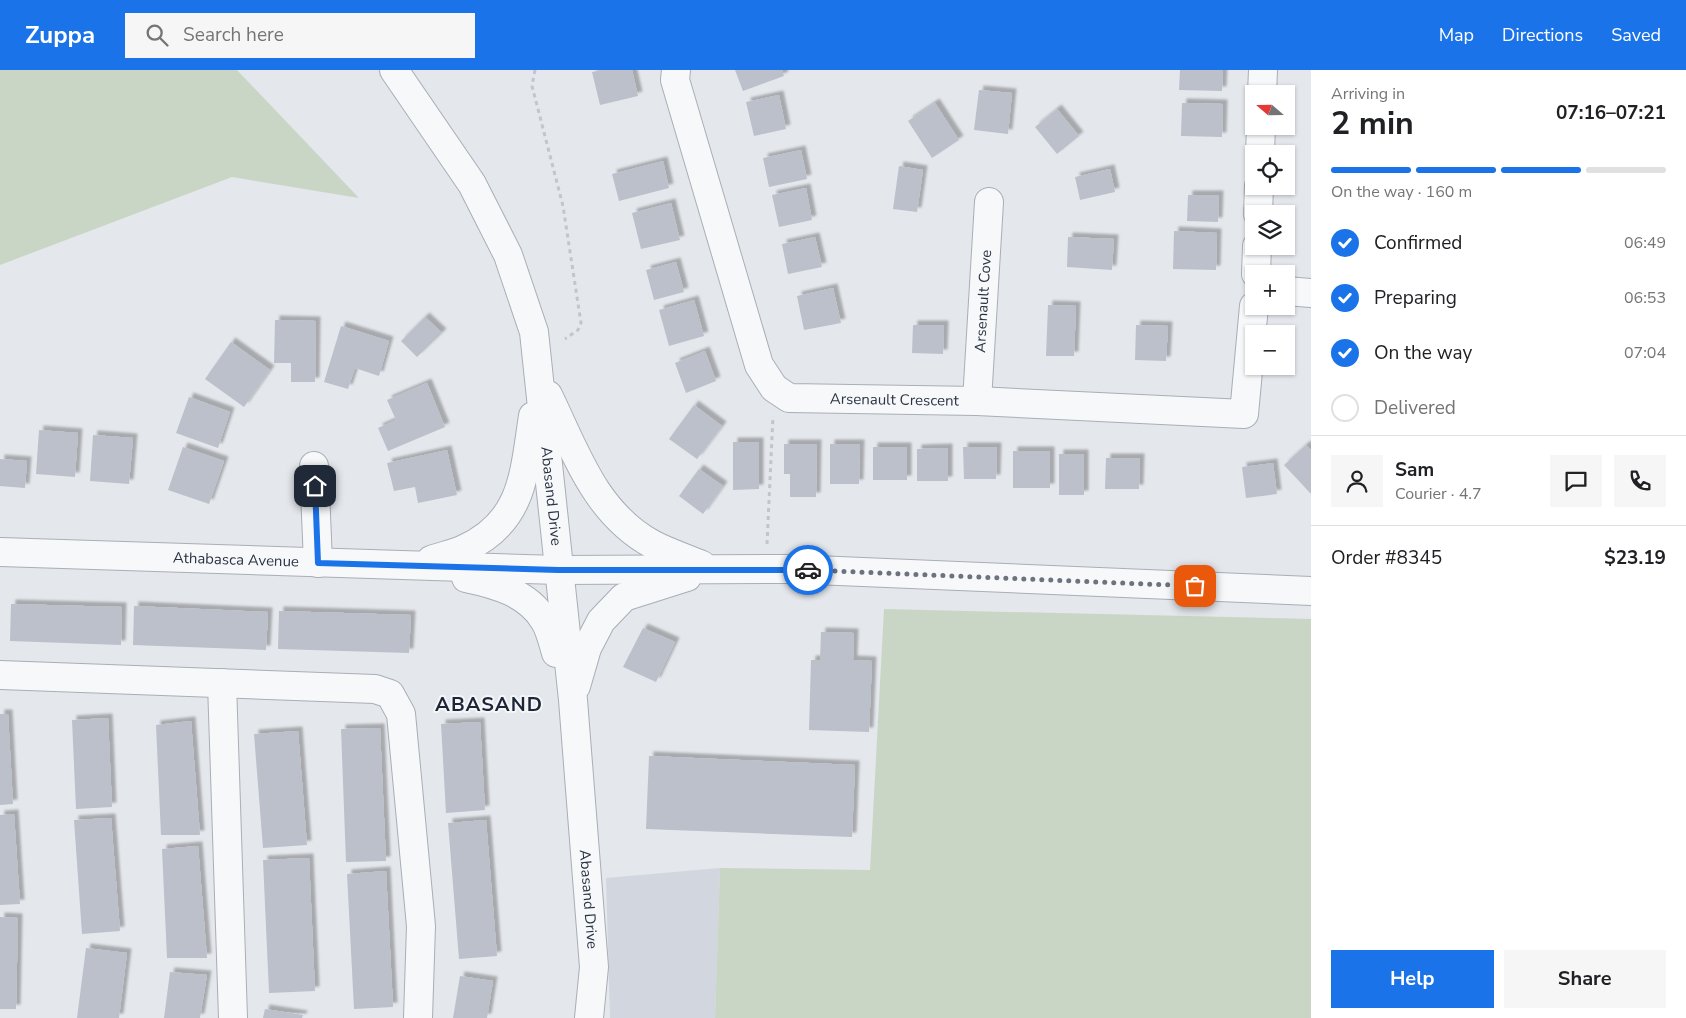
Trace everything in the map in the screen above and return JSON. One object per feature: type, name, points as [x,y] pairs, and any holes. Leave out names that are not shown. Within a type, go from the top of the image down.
[{"type":"street","name":"Abasand Drive","points":[[394,70],[472,184],[508,255],[534,332],[573,700],[594,967],[589,1018]]},
{"type":"street","points":[[676,70],[675,80],[759,365],[774,388]]},
{"type":"street","points":[[1262,85],[1263,70]]},
{"type":"street","name":"Arsenault Cove","points":[[977,401],[989,202]]},
{"type":"street","points":[[1295,292],[1311,293]]},
{"type":"street","name":"Arsenault Crescent","points":[[774,388],[789,398],[977,401],[1244,414],[1253,315]]},
{"type":"street","points":[[412,566],[464,549],[492,531],[511,512],[522,485],[540,378]]},
{"type":"street","points":[[540,378],[594,490],[623,523],[652,543],[711,569]]},
{"type":"street","points":[[314,466],[318,563]]},
{"type":"street","name":"Athabasca Avenue","points":[[0,552],[558,570],[766,569],[1311,590]]},
{"type":"street","points":[[412,566],[499,586],[524,598],[544,620],[573,700]]},
{"type":"street","points":[[573,700],[587,648],[600,621],[624,597],[711,569]]},
{"type":"street","points":[[0,675],[375,689],[390,694],[401,714],[421,926],[418,1018]]},
{"type":"street","points":[[222,683],[233,1018]]},
{"type":"path","points":[[535,70],[532,86],[563,206],[581,323],[578,330],[564,339]]},
{"type":"path","points":[[766,569],[774,388]]},
{"type":"shaded area","points":[[720,868],[715,1018],[610,1018],[606,878]]},
{"type":"green space","points":[[0,70],[237,70],[359,198],[232,177],[0,265]]},
{"type":"green space","points":[[884,609],[1311,619],[1311,1018],[715,1018],[720,868],[870,870]]},
{"type":"building","points":[[632,70],[638,96],[600,105],[592,72]]},
{"type":"building","points":[[735,70],[782,70],[784,76],[743,91]]},
{"type":"building","points":[[1180,70],[1223,70],[1222,91],[1179,90]]},
{"type":"building","points":[[979,90],[1012,93],[1008,134],[974,130]]},
{"type":"building","points":[[779,95],[786,129],[754,136],[746,102]]},
{"type":"building","points":[[935,103],[959,140],[932,158],[908,121]]},
{"type":"building","points":[[1182,103],[1223,104],[1222,137],[1181,136]]},
{"type":"building","points":[[1057,109],[1079,136],[1057,154],[1035,127]]},
{"type":"building","points":[[801,150],[807,179],[769,187],[763,158]]},
{"type":"building","points":[[663,161],[669,188],[619,201],[612,174]]},
{"type":"building","points":[[899,166],[923,170],[917,212],[893,209]]},
{"type":"building","points":[[1110,169],[1115,192],[1080,200],[1075,177]]},
{"type":"building","points":[[806,188],[812,220],[779,227],[772,195]]},
{"type":"building","points":[[1188,195],[1219,195],[1218,222],[1187,221]]},
{"type":"building","points":[[671,203],[680,240],[641,249],[632,213]]},
{"type":"building","points":[[1174,231],[1217,233],[1216,270],[1173,269]]},
{"type":"building","points":[[815,237],[822,267],[788,274],[782,244]]},
{"type":"building","points":[[1068,237],[1114,239],[1112,270],[1067,267]]},
{"type":"building","points":[[676,262],[684,292],[654,300],[646,270]]},
{"type":"building","points":[[833,288],[841,323],[804,330],[797,296]]},
{"type":"building","points":[[694,300],[704,336],[669,346],[659,310]]},
{"type":"building","points":[[1048,305],[1076,306],[1074,356],[1046,356]]},
{"type":"building","points":[[425,317],[442,333],[417,357],[401,341]]},
{"type":"building","points":[[275,320],[316,321],[315,382],[291,382],[291,363],[274,363]]},
{"type":"building","points":[[913,325],[944,325],[943,354],[912,353]]},
{"type":"building","points":[[1136,325],[1168,326],[1166,361],[1135,360]]},
{"type":"building","points":[[341,326],[389,341],[379,376],[355,368],[348,389],[324,382]]},
{"type":"building","points":[[231,342],[270,370],[244,407],[205,379]]},
{"type":"building","points":[[705,351],[716,381],[686,393],[675,363]]},
{"type":"building","points":[[427,383],[445,427],[388,451],[378,428],[396,420],[387,400]]},
{"type":"building","points":[[189,397],[230,412],[218,448],[176,433]]},
{"type":"building","points":[[694,405],[722,426],[697,459],[669,439]]},
{"type":"building","points":[[39,430],[78,433],[75,477],[36,474]]},
{"type":"building","points":[[93,435],[133,438],[129,484],[90,481]]},
{"type":"building","points":[[733,442],[759,442],[759,489],[733,490]]},
{"type":"building","points":[[784,444],[817,444],[816,497],[790,497],[790,474],[784,474]]},
{"type":"building","points":[[830,444],[860,444],[859,484],[830,484]]},
{"type":"building","points":[[1306,445],[1311,450],[1311,494],[1284,465]]},
{"type":"building","points":[[183,447],[224,461],[209,504],[168,490]]},
{"type":"building","points":[[873,447],[907,447],[907,480],[873,480]]},
{"type":"building","points":[[963,447],[997,447],[996,479],[964,479]]},
{"type":"building","points":[[948,448],[948,481],[917,481],[917,449]]},
{"type":"building","points":[[447,450],[457,495],[418,503],[415,487],[394,491],[387,463]]},
{"type":"building","points":[[1013,451],[1050,451],[1050,488],[1013,488]]},
{"type":"building","points":[[1059,454],[1084,454],[1084,495],[1059,495]]},
{"type":"building","points":[[1106,458],[1140,458],[1139,489],[1105,489]]},
{"type":"building","points":[[0,459],[27,461],[25,488],[0,486]]},
{"type":"building","points":[[1273,463],[1277,494],[1246,498],[1242,467]]},
{"type":"building","points":[[699,469],[723,486],[703,514],[679,496]]},
{"type":"building","points":[[11,604],[122,607],[121,645],[10,641]]},
{"type":"building","points":[[134,606],[268,612],[266,650],[133,645]]},
{"type":"building","points":[[279,611],[411,615],[409,653],[278,649]]},
{"type":"building","points":[[643,628],[675,642],[656,682],[623,667]]},
{"type":"building","points":[[821,632],[854,633],[853,660],[872,661],[869,732],[809,730],[811,660],[820,660]]},
{"type":"building","points":[[0,714],[8,714],[13,804],[0,805]]},
{"type":"building","points":[[108,718],[112,807],[76,809],[72,720]]},
{"type":"building","points":[[191,721],[200,835],[161,835],[156,725]]},
{"type":"building","points":[[480,722],[485,810],[446,813],[441,724]]},
{"type":"building","points":[[380,728],[386,861],[346,862],[341,729]]},
{"type":"building","points":[[298,731],[307,845],[263,848],[254,734]]},
{"type":"building","points":[[649,756],[855,765],[852,837],[646,829]]},
{"type":"building","points":[[14,814],[20,904],[0,905],[0,815]]},
{"type":"building","points":[[111,818],[120,931],[82,934],[74,820]]},
{"type":"building","points":[[486,820],[497,956],[459,959],[448,823]]},
{"type":"building","points":[[198,846],[207,958],[167,958],[162,849]]},
{"type":"building","points":[[309,858],[315,991],[269,993],[263,860]]},
{"type":"building","points":[[386,871],[393,1007],[354,1009],[347,874]]},
{"type":"building","points":[[0,917],[18,918],[16,1009],[0,1009]]},
{"type":"building","points":[[86,948],[127,953],[119,1018],[77,1018]]},
{"type":"building","points":[[170,972],[207,975],[200,1018],[164,1018]]},
{"type":"building","points":[[460,976],[493,981],[487,1018],[453,1018]]},
{"type":"building","points":[[265,1009],[303,1015],[302,1018],[263,1018]]},
{"type":"way so far","points":[[808,570],[1195,586]]},
{"type":"district","name":"ABASAND","points":[[489,704]]},
{"type":"route","points":[[315,486],[318,563],[558,570],[808,570]]}]
